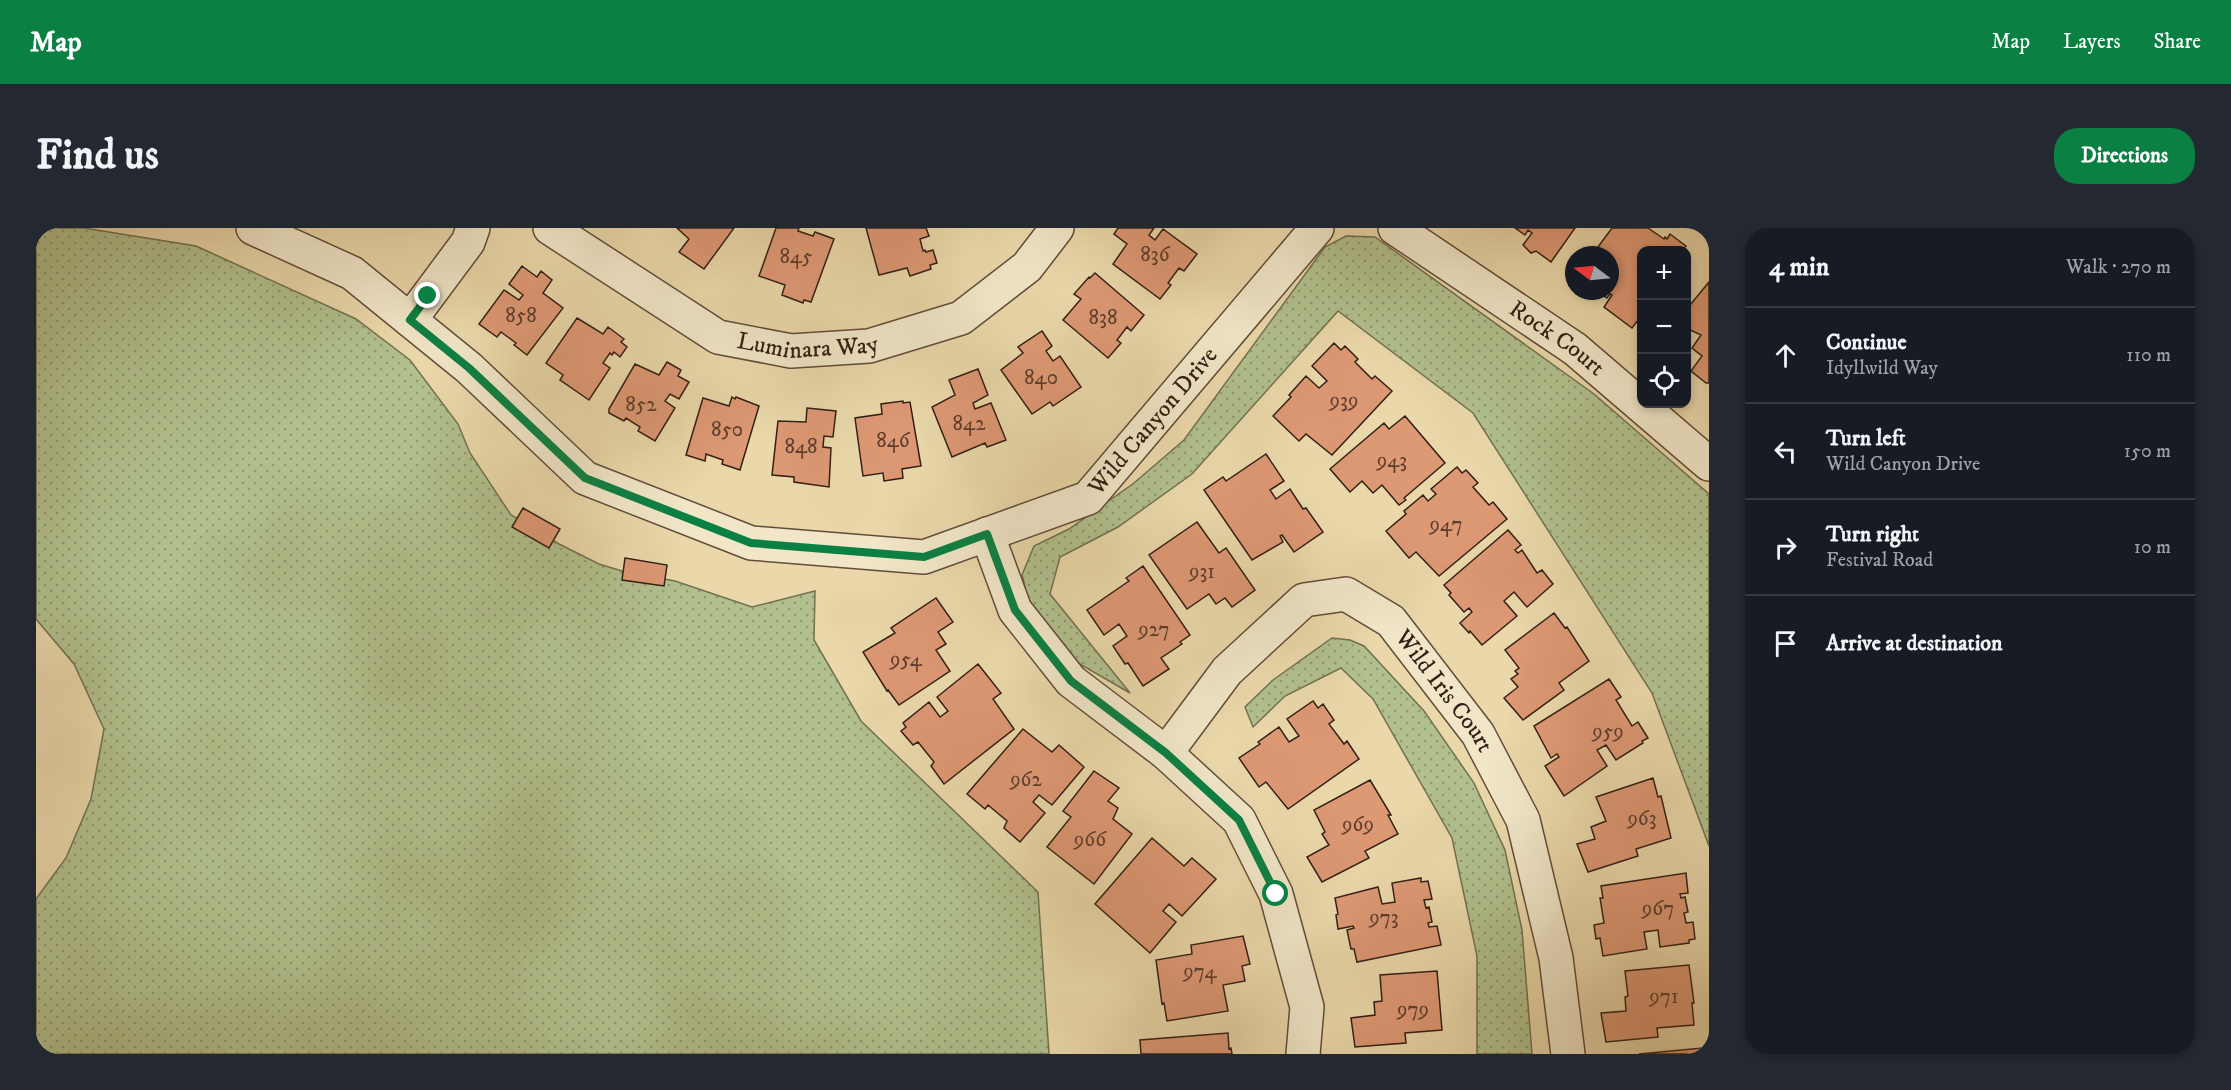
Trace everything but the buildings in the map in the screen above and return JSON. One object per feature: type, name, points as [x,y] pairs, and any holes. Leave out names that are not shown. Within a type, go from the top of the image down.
[{"type":"street","name":"Wild Canyon Drive","points":[[253,228],[352,273],[469,368],[585,478],[751,543],[924,557],[1089,498],[1317,228]]},
{"type":"street","points":[[410,320],[468,242],[473,228]]},
{"type":"street","name":"Luminara Way","points":[[550,228],[718,337],[791,351],[869,346],[961,318],[1027,267],[1057,228]]},
{"type":"street","name":"Rock Court","points":[[1395,228],[1575,349],[1709,464]]},
{"type":"street","points":[[987,534],[1015,610],[1071,681],[1166,753],[1239,820],[1276,894],[1307,1007],[1303,1054]]},
{"type":"street","name":"Wild Iris Court","points":[[1166,753],[1227,671],[1304,600],[1346,594],[1391,621],[1478,734],[1523,820],[1556,958],[1568,1054]]},
{"type":"green space","points":[[54,228],[84,228],[196,246],[356,319],[410,360],[458,424],[470,453],[511,515],[559,544],[599,564],[622,571],[675,581],[752,607],[815,591],[814,640],[861,721],[1038,892],[1049,1054],[36,1054],[36,899],[66,858],[91,799],[104,729],[74,664],[36,619],[36,231]]},
{"type":"green space","points":[[1346,236],[1375,237],[1594,394],[1709,494],[1709,846],[1652,693],[1473,413],[1338,311],[1192,474],[1118,527],[1060,557],[1050,594],[1130,693],[1071,659],[1028,599],[1022,575],[1034,546],[1069,529],[1134,483],[1184,440],[1325,247]]},
{"type":"green space","points":[[1332,638],[1350,640],[1364,646],[1424,711],[1474,783],[1505,850],[1522,930],[1532,1054],[1477,1054],[1477,956],[1452,838],[1373,699],[1341,668],[1285,696],[1253,727],[1245,707],[1273,680]]},
{"type":"route","points":[[428,296],[410,320],[469,368],[585,478],[751,543],[924,557],[987,534],[1015,610],[1071,681],[1166,753],[1239,820],[1276,894]]}]
